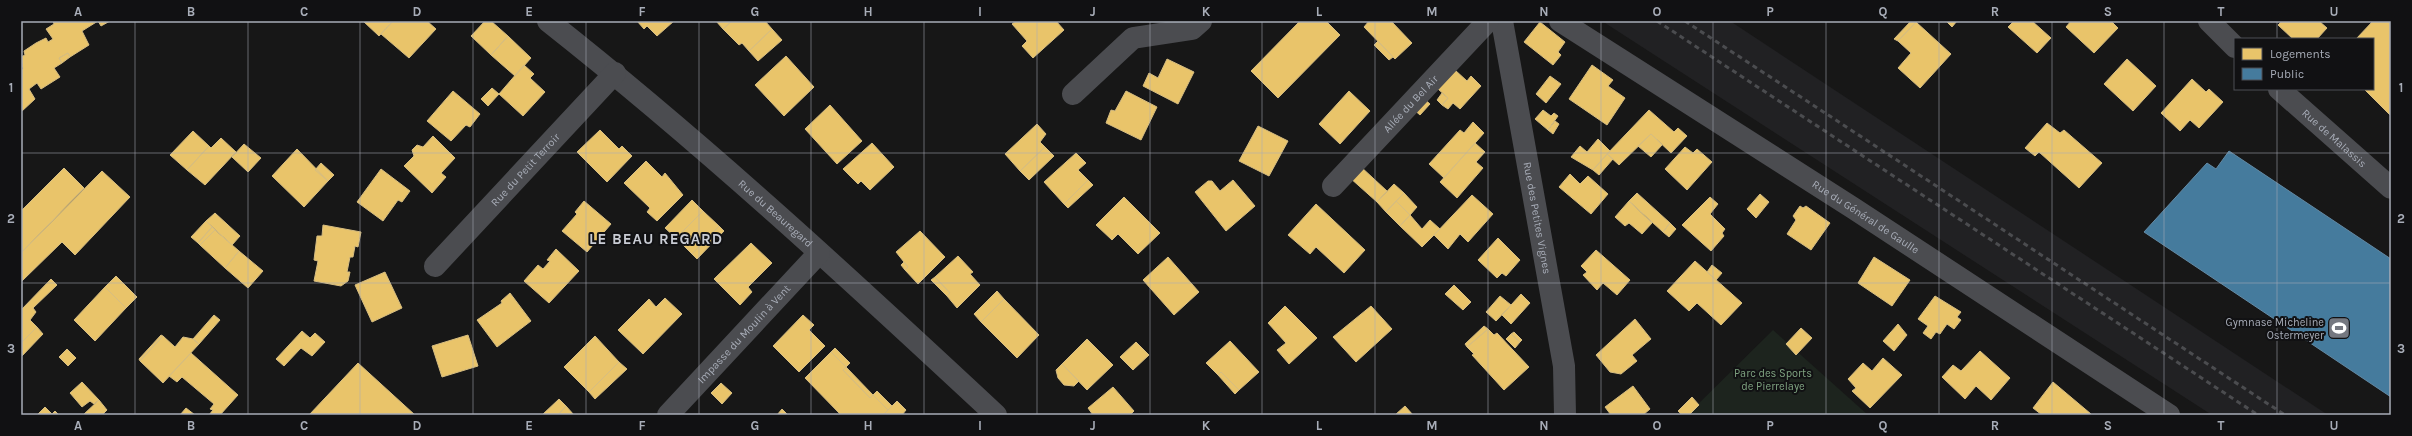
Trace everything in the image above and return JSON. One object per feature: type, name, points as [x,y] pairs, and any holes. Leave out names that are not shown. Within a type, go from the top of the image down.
[{"type":"street","name":"Rue du Beauregard","points":[[548,21],[615,73],[819,253],[996,415]]},
{"type":"street","points":[[1073,94],[1133,38],[1192,29],[1201,21]]},
{"type":"street","name":"Allée du Bel Air","points":[[1333,186],[1488,21]]},
{"type":"street","name":"Rue des Petites Vignes","points":[[1502,21],[1564,366],[1565,415]]},
{"type":"street","name":"Rue du Général de Gaulle","points":[[1560,21],[1853,208],[2169,415]]},
{"type":"street","points":[[2208,21],[2234,46]]},
{"type":"street","name":"Rue du Petit Terroir","points":[[435,266],[615,73]]},
{"type":"street","name":"Rue de Malassis","points":[[2280,90],[2391,188]]},
{"type":"street","name":"Impasse du Moulin à Vent","points":[[668,415],[819,253]]},
{"type":"shaded area","points":[[1602,21],[1730,21],[2328,415],[2212,415]]},
{"type":"green space","name":"Parc des Sports de Pierrelaye","points":[[1773,330],[1868,415],[1687,415]]},
{"type":"building: Logements","points":[[53,21],[98,21],[82,31],[89,45],[70,57],[68,53],[59,58],[62,63],[54,68],[60,77],[41,89],[37,83],[29,89],[35,99],[21,112],[21,70],[23,69],[21,57],[25,55],[24,51],[36,43],[46,38],[48,42],[53,39],[46,29],[54,24]]},
{"type":"building: Logements","points":[[98,21],[110,21],[101,26]]},
{"type":"building: Logements","points":[[363,21],[393,21],[379,36]]},
{"type":"building: Logements","points":[[393,21],[427,21],[436,29],[409,58],[381,34]]},
{"type":"building: Logements","points":[[485,21],[491,21],[508,36],[491,55],[471,36]]},
{"type":"building: Logements","points":[[637,21],[674,21],[657,36],[647,26],[644,29]]},
{"type":"building: Logements","points":[[716,21],[732,21],[723,29]]},
{"type":"building: Logements","points":[[732,21],[765,21],[772,29],[749,51],[742,43],[739,45],[723,29]]},
{"type":"building: Logements","points":[[1016,21],[1056,21],[1064,30],[1033,58],[1022,46],[1027,41],[1012,24]]},
{"type":"building: Logements","points":[[1300,21],[1326,21],[1340,35],[1278,98],[1251,71]]},
{"type":"building: Logements","points":[[1369,21],[1391,21],[1412,43],[1395,59],[1364,27]]},
{"type":"building: Logements","points":[[1911,21],[1916,22],[1898,41],[1894,39]]},
{"type":"building: Logements","points":[[1946,21],[1957,21],[1952,27]]},
{"type":"building: Logements","points":[[2014,21],[2032,21],[2051,38],[2037,53],[2008,27]]},
{"type":"building: Logements","points":[[2071,21],[2111,21],[2118,28],[2094,53],[2066,27]]},
{"type":"building: Logements","points":[[2282,21],[2319,21],[2327,28],[2318,38],[2292,38],[2278,25]]},
{"type":"building: Logements","points":[[2373,21],[2391,21],[2391,116],[2365,90],[2374,90],[2374,38],[2357,38]]},
{"type":"building: Logements","points":[[1540,22],[1565,42],[1558,52],[1561,55],[1553,65],[1524,42]]},
{"type":"building: Logements","points":[[1916,22],[1951,54],[1920,88],[1898,68],[1911,53],[1898,41]]},
{"type":"building: Logements","points":[[772,29],[782,40],[758,61],[749,51]]},
{"type":"building: Logements","points":[[508,36],[531,58],[515,76],[491,55]]},
{"type":"building: Logements","points":[[1378,41],[1393,57],[1389,60],[1374,45]]},
{"type":"building: Logements","points":[[68,53],[70,57],[62,63],[59,58]]},
{"type":"building: Logements","points":[[786,56],[814,87],[784,116],[755,85]]},
{"type":"building: Logements","points":[[1167,59],[1194,72],[1178,104],[1143,86],[1149,73],[1158,78]]},
{"type":"building: Logements","points":[[2127,59],[2156,86],[2133,111],[2104,84]]},
{"type":"building: Logements","points":[[524,65],[534,74],[530,78],[545,92],[523,116],[499,94]]},
{"type":"building: Logements","points":[[1592,65],[1613,80],[1608,86],[1625,98],[1607,125],[1569,99]]},
{"type":"building: Logements","points":[[1455,70],[1467,81],[1471,76],[1481,86],[1460,109],[1453,103],[1448,109],[1442,105],[1448,98],[1438,89]]},
{"type":"building: Logements","points":[[1550,76],[1561,84],[1546,103],[1536,94]]},
{"type":"building: Logements","points":[[2192,79],[2206,92],[2209,89],[2223,102],[2199,128],[2190,120],[2180,131],[2161,113]]},
{"type":"building: Logements","points":[[492,88],[499,94],[488,106],[481,99]]},
{"type":"building: Logements","points":[[453,91],[480,114],[470,127],[466,125],[451,141],[427,121]]},
{"type":"building: Logements","points":[[1126,91],[1157,107],[1141,140],[1106,123],[1111,110],[1115,111]]},
{"type":"building: Logements","points":[[1349,91],[1370,111],[1340,144],[1319,124]]},
{"type":"building: Logements","points":[[1442,93],[1448,98],[1442,105],[1437,100]]},
{"type":"building: Logements","points":[[1422,97],[1430,104],[1420,115],[1412,108]]},
{"type":"building: Logements","points":[[830,105],[862,141],[837,164],[805,129]]},
{"type":"building: Logements","points":[[1543,110],[1551,116],[1554,113],[1558,116],[1548,130],[1535,119]]},
{"type":"building: Logements","points":[[1649,110],[1674,132],[1678,128],[1687,136],[1671,153],[1651,134],[1619,165],[1607,154]]},
{"type":"building: Logements","points":[[1555,121],[1559,124],[1553,134],[1548,130]]},
{"type":"building: Logements","points":[[1473,122],[1484,133],[1444,178],[1429,164],[1460,130],[1464,133]]},
{"type":"building: Logements","points":[[2047,123],[2060,133],[2064,130],[2102,163],[2079,188],[2039,152],[2035,156],[2025,148]]},
{"type":"building: Logements","points":[[1037,124],[1046,134],[1040,142],[1045,147],[1020,171],[1005,154]]},
{"type":"building: Logements","points":[[1258,126],[1288,141],[1269,176],[1239,161]]},
{"type":"building: Logements","points":[[600,130],[619,149],[622,146],[632,156],[607,182],[577,152]]},
{"type":"building: Logements","points":[[193,131],[209,146],[187,170],[170,155]]},
{"type":"building: Logements","points":[[1651,134],[1662,145],[1651,157],[1638,146]]},
{"type":"building: Logements","points":[[433,136],[455,158],[441,173],[446,177],[432,193],[404,166],[414,156],[412,150],[417,145],[423,147]]},
{"type":"building: Logements","points":[[221,138],[236,152],[205,185],[187,170],[209,146],[211,148]]},
{"type":"building: Logements","points":[[1598,139],[1610,151],[1593,170],[1571,157],[1580,146],[1587,152]]},
{"type":"building: Logements","points":[[872,143],[894,167],[870,190],[861,181],[858,184],[843,169]]},
{"type":"building: Logements","points":[[1475,143],[1485,152],[1476,162],[1483,168],[1457,198],[1440,182]]},
{"type":"building: Logements","points":[[244,144],[261,158],[248,172],[232,157]]},
{"type":"building: Logements","points":[[1045,147],[1054,156],[1029,180],[1020,171]]},
{"type":"building: Logements","points":[[1685,147],[1693,153],[1697,149],[1712,162],[1687,190],[1665,169]]},
{"type":"building: Logements","points":[[297,149],[328,181],[304,207],[272,176]]},
{"type":"building: Logements","points":[[1076,153],[1086,163],[1078,170],[1088,180],[1064,204],[1044,182]]},
{"type":"building: Logements","points":[[1607,154],[1613,159],[1599,175],[1593,170]]},
{"type":"building: Logements","points":[[646,161],[662,177],[665,173],[683,195],[657,221],[647,212],[650,208],[624,183]]},
{"type":"building: Logements","points":[[321,163],[334,175],[328,181],[315,170]]},
{"type":"building: Logements","points":[[1360,166],[1387,191],[1377,202],[1349,177]]},
{"type":"building: Logements","points":[[64,168],[84,188],[21,253],[21,211]]},
{"type":"building: Logements","points":[[381,169],[410,191],[402,202],[398,200],[383,221],[357,202]]},
{"type":"building: Logements","points":[[102,171],[130,197],[75,255],[62,242],[22,281],[21,253]]},
{"type":"building: Logements","points":[[1570,174],[1580,184],[1588,176],[1608,194],[1591,214],[1559,187]]},
{"type":"building: Logements","points":[[1088,180],[1093,185],[1068,208],[1064,204]]},
{"type":"building: Logements","points":[[1233,180],[1255,206],[1226,231],[1195,192],[1208,181],[1212,181],[1220,191]]},
{"type":"building: Logements","points":[[1394,184],[1404,193],[1386,212],[1377,202]]},
{"type":"building: Logements","points":[[1404,193],[1417,207],[1410,215],[1396,201]]},
{"type":"building: Logements","points":[[1637,193],[1670,223],[1663,232],[1629,201]]},
{"type":"building: Logements","points":[[1760,194],[1769,202],[1756,218],[1747,209]]},
{"type":"building: Logements","points":[[1472,195],[1493,214],[1468,242],[1460,234],[1448,249],[1434,235]]},
{"type":"building: Logements","points":[[1124,197],[1160,233],[1138,254],[1118,234],[1112,240],[1096,225]]},
{"type":"building: Logements","points":[[1710,197],[1718,204],[1710,214],[1725,229],[1722,233],[1724,236],[1711,251],[1682,225]]},
{"type":"building: Logements","points":[[692,200],[703,211],[676,238],[665,228]]},
{"type":"building: Logements","points":[[584,201],[611,224],[587,252],[562,231],[577,214],[575,212]]},
{"type":"building: Logements","points":[[1396,201],[1410,215],[1400,226],[1386,212]]},
{"type":"building: Logements","points":[[1629,201],[1652,223],[1642,234],[1629,223],[1625,226],[1615,217]]},
{"type":"building: Logements","points":[[1316,204],[1365,250],[1344,273],[1316,247],[1310,254],[1288,235]]},
{"type":"building: Logements","points":[[1800,206],[1803,208],[1806,206],[1830,223],[1811,250],[1787,234],[1796,220],[1793,216]]},
{"type":"building: Logements","points":[[703,211],[719,226],[692,254],[676,238]]},
{"type":"building: Logements","points":[[215,213],[240,236],[232,245],[206,221]]},
{"type":"building: Logements","points":[[1410,215],[1422,229],[1430,220],[1440,229],[1422,247],[1400,226]]},
{"type":"building: Logements","points":[[206,221],[212,227],[198,243],[191,237]]},
{"type":"building: Logements","points":[[1670,223],[1676,229],[1669,237],[1663,232]]},
{"type":"building: Logements","points":[[323,225],[361,232],[358,247],[355,246],[353,257],[350,257],[347,272],[350,272],[348,281],[341,286],[314,281],[318,261],[314,260],[317,236],[322,236]]},
{"type":"building: Logements","points":[[719,226],[724,231],[697,259],[692,254]]},
{"type":"building: Logements","points":[[212,227],[215,230],[200,245],[198,243]]},
{"type":"building: Logements","points":[[215,230],[239,251],[225,268],[200,245]]},
{"type":"building: Logements","points":[[920,231],[945,257],[918,284],[905,270],[908,267],[896,252]]},
{"type":"building: Logements","points":[[1498,238],[1520,260],[1506,276],[1502,273],[1497,278],[1478,260]]},
{"type":"building: Logements","points":[[751,243],[772,263],[748,287],[752,292],[740,305],[714,279]]},
{"type":"building: Logements","points":[[556,249],[579,271],[549,303],[524,281],[538,265],[543,269],[550,261],[547,260]]},
{"type":"building: Logements","points":[[1596,250],[1630,280],[1617,295],[1603,283],[1597,290],[1583,275],[1587,272],[1581,266]]},
{"type":"building: Logements","points":[[239,251],[263,271],[248,288],[225,268]]},
{"type":"building: Logements","points":[[958,256],[973,272],[970,274],[980,285],[957,308],[947,296],[950,293],[935,277]]},
{"type":"building: Logements","points":[[1168,257],[1199,292],[1174,315],[1143,280]]},
{"type":"building: Logements","points":[[1874,257],[1910,280],[1892,306],[1858,283]]},
{"type":"building: Logements","points":[[1695,261],[1742,303],[1721,325],[1697,303],[1689,311],[1667,291]]},
{"type":"building: Logements","points":[[904,262],[908,267],[905,270],[901,265]]},
{"type":"building: Logements","points":[[1712,265],[1722,273],[1716,280],[1707,272]]},
{"type":"building: Logements","points":[[385,272],[402,308],[372,322],[355,285]]},
{"type":"building: Logements","points":[[116,276],[137,297],[126,308],[105,287]]},
{"type":"building: Logements","points":[[935,277],[950,293],[947,296],[931,280]]},
{"type":"building: Logements","points":[[51,279],[57,285],[33,308],[36,312],[30,320],[37,327],[21,343],[21,310]]},
{"type":"building: Logements","points":[[1454,285],[1471,302],[1463,310],[1445,294]]},
{"type":"building: Logements","points":[[105,287],[126,308],[95,341],[74,320]]},
{"type":"building: Logements","points":[[997,291],[1004,299],[981,322],[974,314]]},
{"type":"building: Logements","points":[[510,293],[531,321],[497,347],[477,320],[502,303],[501,301]]},
{"type":"building: Logements","points":[[1521,294],[1530,303],[1511,324],[1502,315]]},
{"type":"building: Logements","points":[[1500,296],[1511,305],[1496,321],[1486,312]]},
{"type":"building: Logements","points":[[1935,296],[1961,312],[1957,317],[1961,320],[1954,329],[1947,324],[1940,334],[1936,332],[1931,339],[1923,333],[1928,326],[1918,319]]},
{"type":"building: Logements","points":[[665,298],[682,314],[643,354],[618,330],[649,299],[656,307]]},
{"type":"building: Logements","points":[[1004,299],[1039,335],[1017,358],[981,322]]},
{"type":"building: Logements","points":[[1285,306],[1317,338],[1289,364],[1277,350],[1286,343],[1268,323]]},
{"type":"building: Logements","points":[[1371,306],[1392,329],[1356,362],[1333,337]]},
{"type":"building: Logements","points":[[214,315],[220,320],[199,344],[193,339]]},
{"type":"building: Logements","points":[[803,315],[814,325],[809,330],[825,346],[799,372],[773,346]]},
{"type":"building: Logements","points":[[1635,319],[1651,339],[1632,355],[1637,361],[1621,374],[1610,372],[1596,355]]},
{"type":"building: Logements","points":[[1898,324],[1907,335],[1894,351],[1883,341]]},
{"type":"building: Logements","points":[[1484,326],[1488,329],[1467,347],[1465,344]]},
{"type":"building: Logements","points":[[37,327],[43,334],[21,357],[21,343]]},
{"type":"building: Logements","points":[[1801,328],[1812,338],[1796,355],[1786,344]]},
{"type":"building: Logements","points":[[1488,329],[1494,335],[1497,333],[1529,367],[1504,390],[1472,355],[1474,354],[1467,347]]},
{"type":"building: Logements","points":[[302,331],[310,338],[315,333],[325,342],[312,356],[301,348],[284,366],[276,359]]},
{"type":"building: Logements","points":[[1514,332],[1522,340],[1520,342],[1511,334]]},
{"type":"building: Logements","points":[[1511,334],[1520,342],[1515,348],[1506,339]]},
{"type":"building: Logements","points":[[161,335],[163,336],[140,361],[139,359]]},
{"type":"building: Logements","points":[[468,335],[478,366],[442,377],[432,346]]},
{"type":"building: Logements","points":[[163,336],[175,347],[183,337],[193,339],[199,344],[163,383],[140,361]]},
{"type":"building: Logements","points":[[595,336],[619,362],[589,392],[564,367]]},
{"type":"building: Logements","points":[[1087,339],[1113,365],[1087,390],[1062,364]]},
{"type":"building: Logements","points":[[1230,341],[1259,372],[1239,390],[1221,372],[1218,375],[1206,363]]},
{"type":"building: Logements","points":[[1136,342],[1149,355],[1133,370],[1120,357]]},
{"type":"building: Logements","points":[[835,348],[850,363],[846,367],[831,352]]},
{"type":"building: Logements","points":[[67,349],[76,358],[68,366],[59,357]]},
{"type":"building: Logements","points":[[1980,351],[2010,378],[1991,400],[1976,386],[1965,399],[1942,377],[1953,365],[1961,371]]},
{"type":"building: Logements","points":[[831,352],[846,367],[843,370],[870,398],[873,395],[888,410],[883,415],[841,415],[805,378]]},
{"type":"building: Logements","points":[[191,353],[238,395],[220,415],[209,415],[213,410],[210,409],[214,404],[182,377],[177,382],[169,376]]},
{"type":"building: Logements","points":[[1883,358],[1902,375],[1870,408],[1852,391],[1856,388],[1848,379],[1863,363],[1872,371]]},
{"type":"building: Logements","points":[[619,362],[627,369],[595,399],[589,392]]},
{"type":"building: Logements","points":[[358,363],[415,415],[309,415]]},
{"type":"building: Logements","points":[[1062,364],[1079,381],[1074,386],[1064,385],[1058,378],[1056,370]]},
{"type":"building: Logements","points":[[846,367],[873,395],[870,398],[843,370]]},
{"type":"building: Logements","points":[[1221,372],[1239,390],[1235,394],[1218,375]]},
{"type":"building: Logements","points":[[82,382],[99,400],[94,404],[90,401],[82,407],[70,393]]},
{"type":"building: Logements","points":[[2053,382],[2091,414],[2042,415],[2033,408]]},
{"type":"building: Logements","points":[[721,383],[732,393],[722,404],[711,393]]},
{"type":"building: Logements","points":[[1633,386],[1650,409],[1643,415],[1611,415],[1605,407]]},
{"type":"building: Logements","points":[[1113,387],[1134,411],[1130,415],[1093,415],[1088,408]]},
{"type":"building: Logements","points":[[877,391],[892,406],[888,410],[873,395]]},
{"type":"building: Logements","points":[[1692,397],[1699,405],[1689,415],[1682,415],[1678,411]]},
{"type":"building: Logements","points":[[559,399],[566,406],[558,415],[542,415]]},
{"type":"building: Logements","points":[[99,400],[107,410],[102,415],[83,415]]},
{"type":"building: Logements","points":[[897,401],[906,410],[902,415],[883,415]]},
{"type":"building: Logements","points":[[566,406],[574,415],[558,415]]},
{"type":"building: Logements","points":[[1405,406],[1413,415],[1395,415]]},
{"type":"building: Logements","points":[[45,407],[52,414],[55,411],[59,415],[37,415]]},
{"type":"building: Logements","points":[[186,408],[195,415],[180,415]]},
{"type":"building: Logements","points":[[782,409],[788,415],[777,415]]},
{"type":"building: Public","name":"Gymnase Micheline Ostermeyer","points":[[2229,151],[2391,259],[2391,397],[2144,232],[2207,163],[2216,169]]},
{"type":"railway","points":[[1657,21],[2258,415]]},
{"type":"railway","points":[[1685,21],[2285,415]]},
{"type":"place","name":"Gymnase Micheline Ostermeyer","points":[[2339,328]]},
{"type":"district","name":"LE BEAU REGARD","points":[[656,239]]}]
